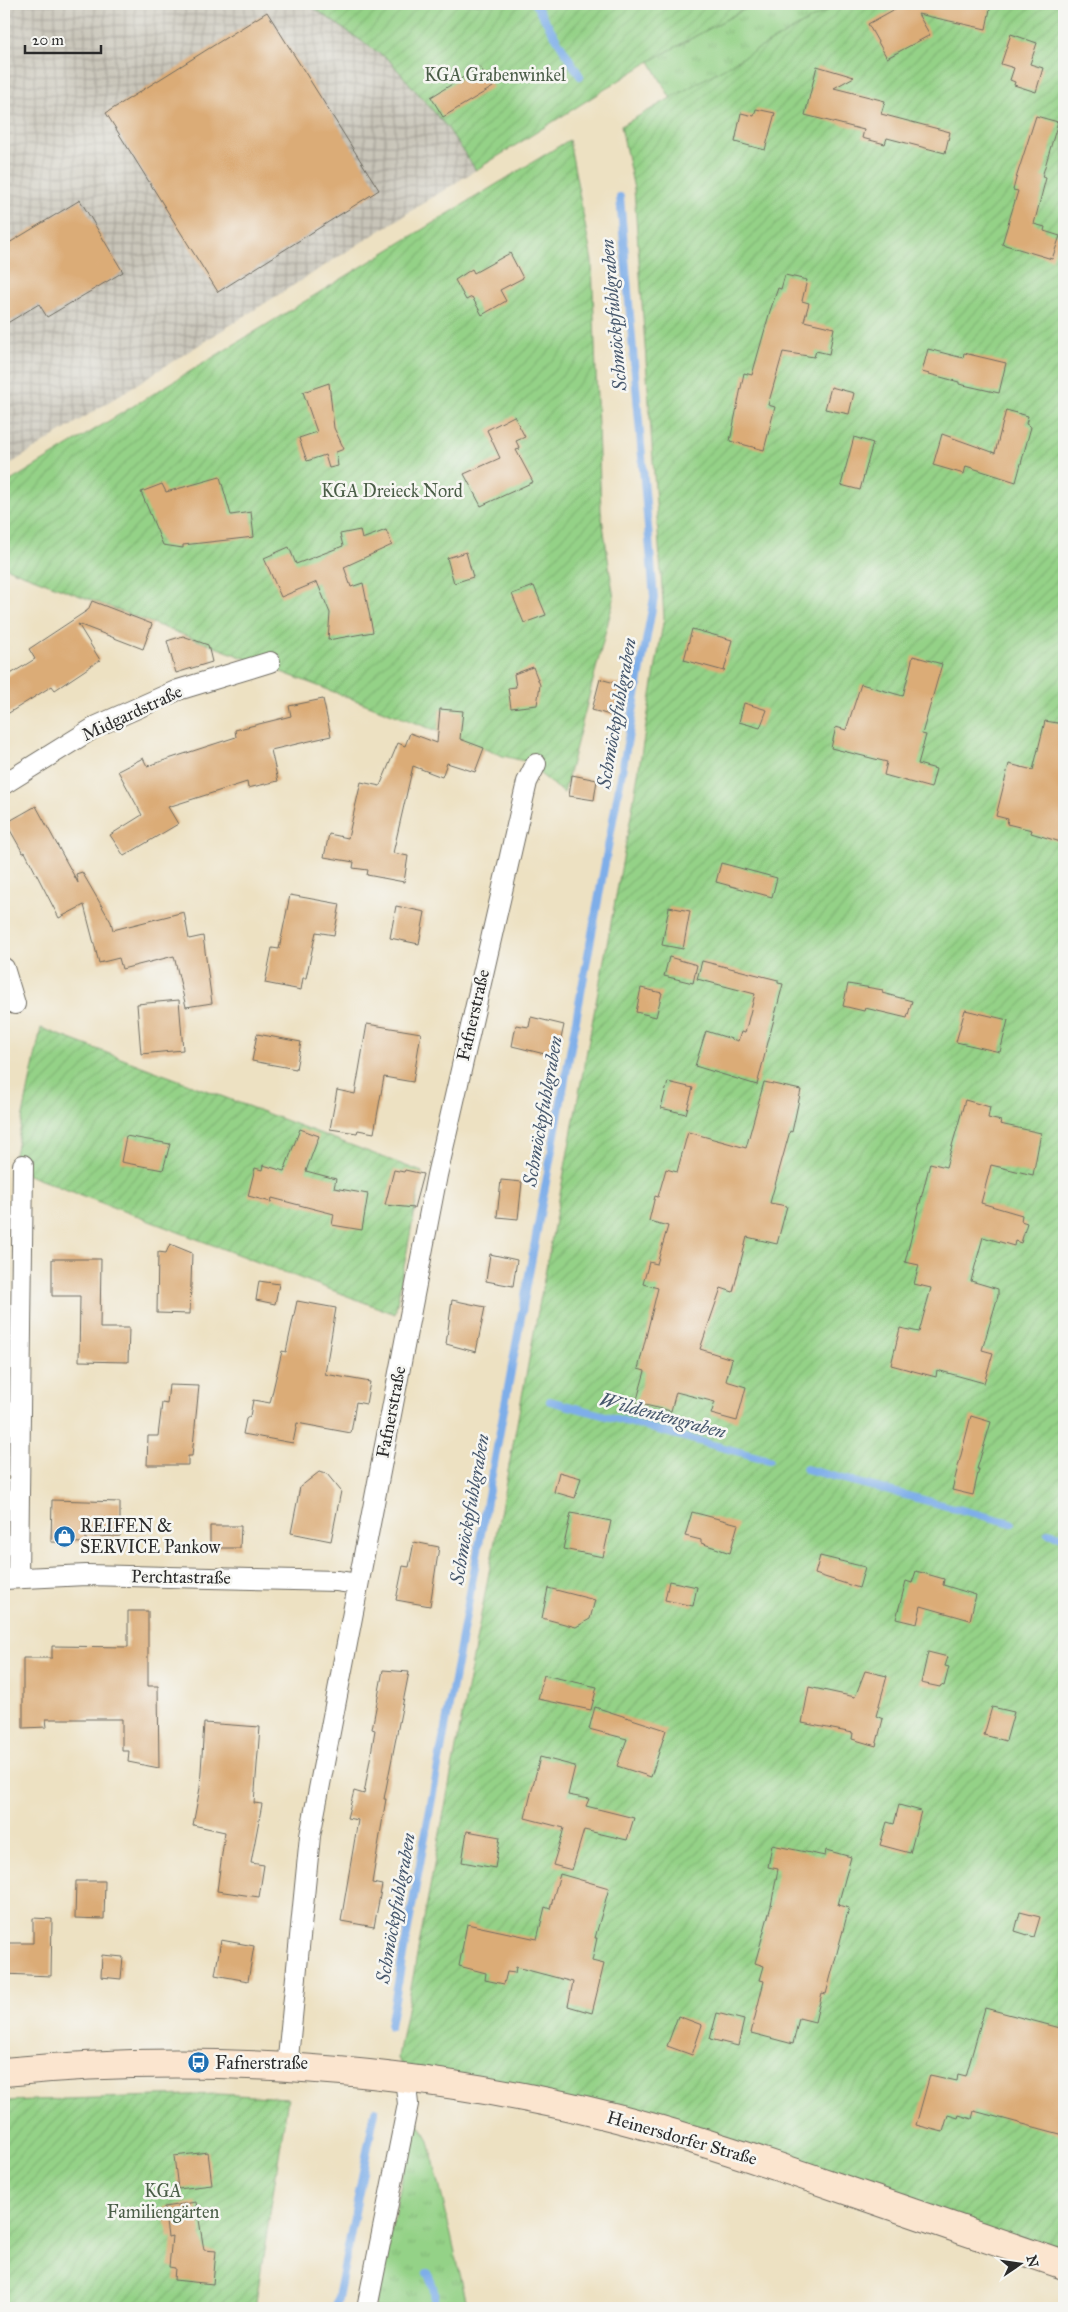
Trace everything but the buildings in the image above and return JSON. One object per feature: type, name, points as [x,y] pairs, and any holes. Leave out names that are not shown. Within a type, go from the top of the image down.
[{"type":"main road","name":"Heinersdorfer Straße","points":[[4,2072],[92,2065],[190,2063],[287,2068],[405,2078],[548,2102],[726,2149],[1064,2266]]},
{"type":"street","name":"Midgardstraße","points":[[4,784],[97,726],[178,690],[270,662]]},
{"type":"street","name":"Fafnerstraße","points":[[287,2068],[310,1836],[358,1584],[437,1175],[527,782],[536,764]]},
{"type":"street","points":[[4,968],[15,1004]]},
{"type":"street","points":[[11,1578],[23,1165]]},
{"type":"street","name":"Perchtastraße","points":[[11,1578],[95,1575],[337,1581],[358,1584]]},
{"type":"street","points":[[367,2308],[408,2104],[405,2078]]},
{"type":"shaded area","points":[[4,4],[308,4],[389,60],[447,127],[476,170],[4,468]]},
{"type":"green space","name":"KGA Grabenwinkel","points":[[308,4],[754,4],[650,61],[476,170],[447,127],[389,60]]},
{"type":"green space","points":[[754,4],[838,4],[671,99],[650,61]]},
{"type":"green space","points":[[838,4],[1064,4],[1064,2265],[736,2152],[405,2078],[398,2057],[631,816],[664,617],[634,189],[621,126]]},
{"type":"green space","name":"KGA Dreieck Nord","points":[[569,140],[592,261],[601,511],[614,599],[564,793],[524,761],[503,756],[4,567],[4,485]]},
{"type":"green space","points":[[41,1028],[422,1172],[395,1314],[12,1169]]},
{"type":"green space","name":"KGA Familiengärten","points":[[218,2094],[288,2098],[255,2308],[4,2308],[4,2101]]},
{"type":"green space","points":[[415,2117],[429,2141],[468,2308],[375,2308]]},
{"type":"waterway","name":"Schmöckpfuhlgraben","points":[[535,4],[580,76]]},
{"type":"waterway","name":"Schmöckpfuhlgraben","points":[[390,2026],[654,598],[620,197]]},
{"type":"waterway","name":"Wildentengraben","points":[[550,1401],[769,1460]]},
{"type":"waterway","name":"Wildentengraben","points":[[806,1469],[1011,1523]]},
{"type":"waterway","name":"Wildentengraben","points":[[1048,1533],[1064,1537]]},
{"type":"waterway","name":"Schmöckpfuhlgraben","points":[[336,2308],[375,2111]]},
{"type":"waterway","points":[[427,2273],[434,2290],[433,2308]]},
{"type":"place","name":"REIFEN & SERVICE Pankow","points":[[64,1536]]},
{"type":"place","name":"Fafnerstraße","points":[[199,2063]]}]
